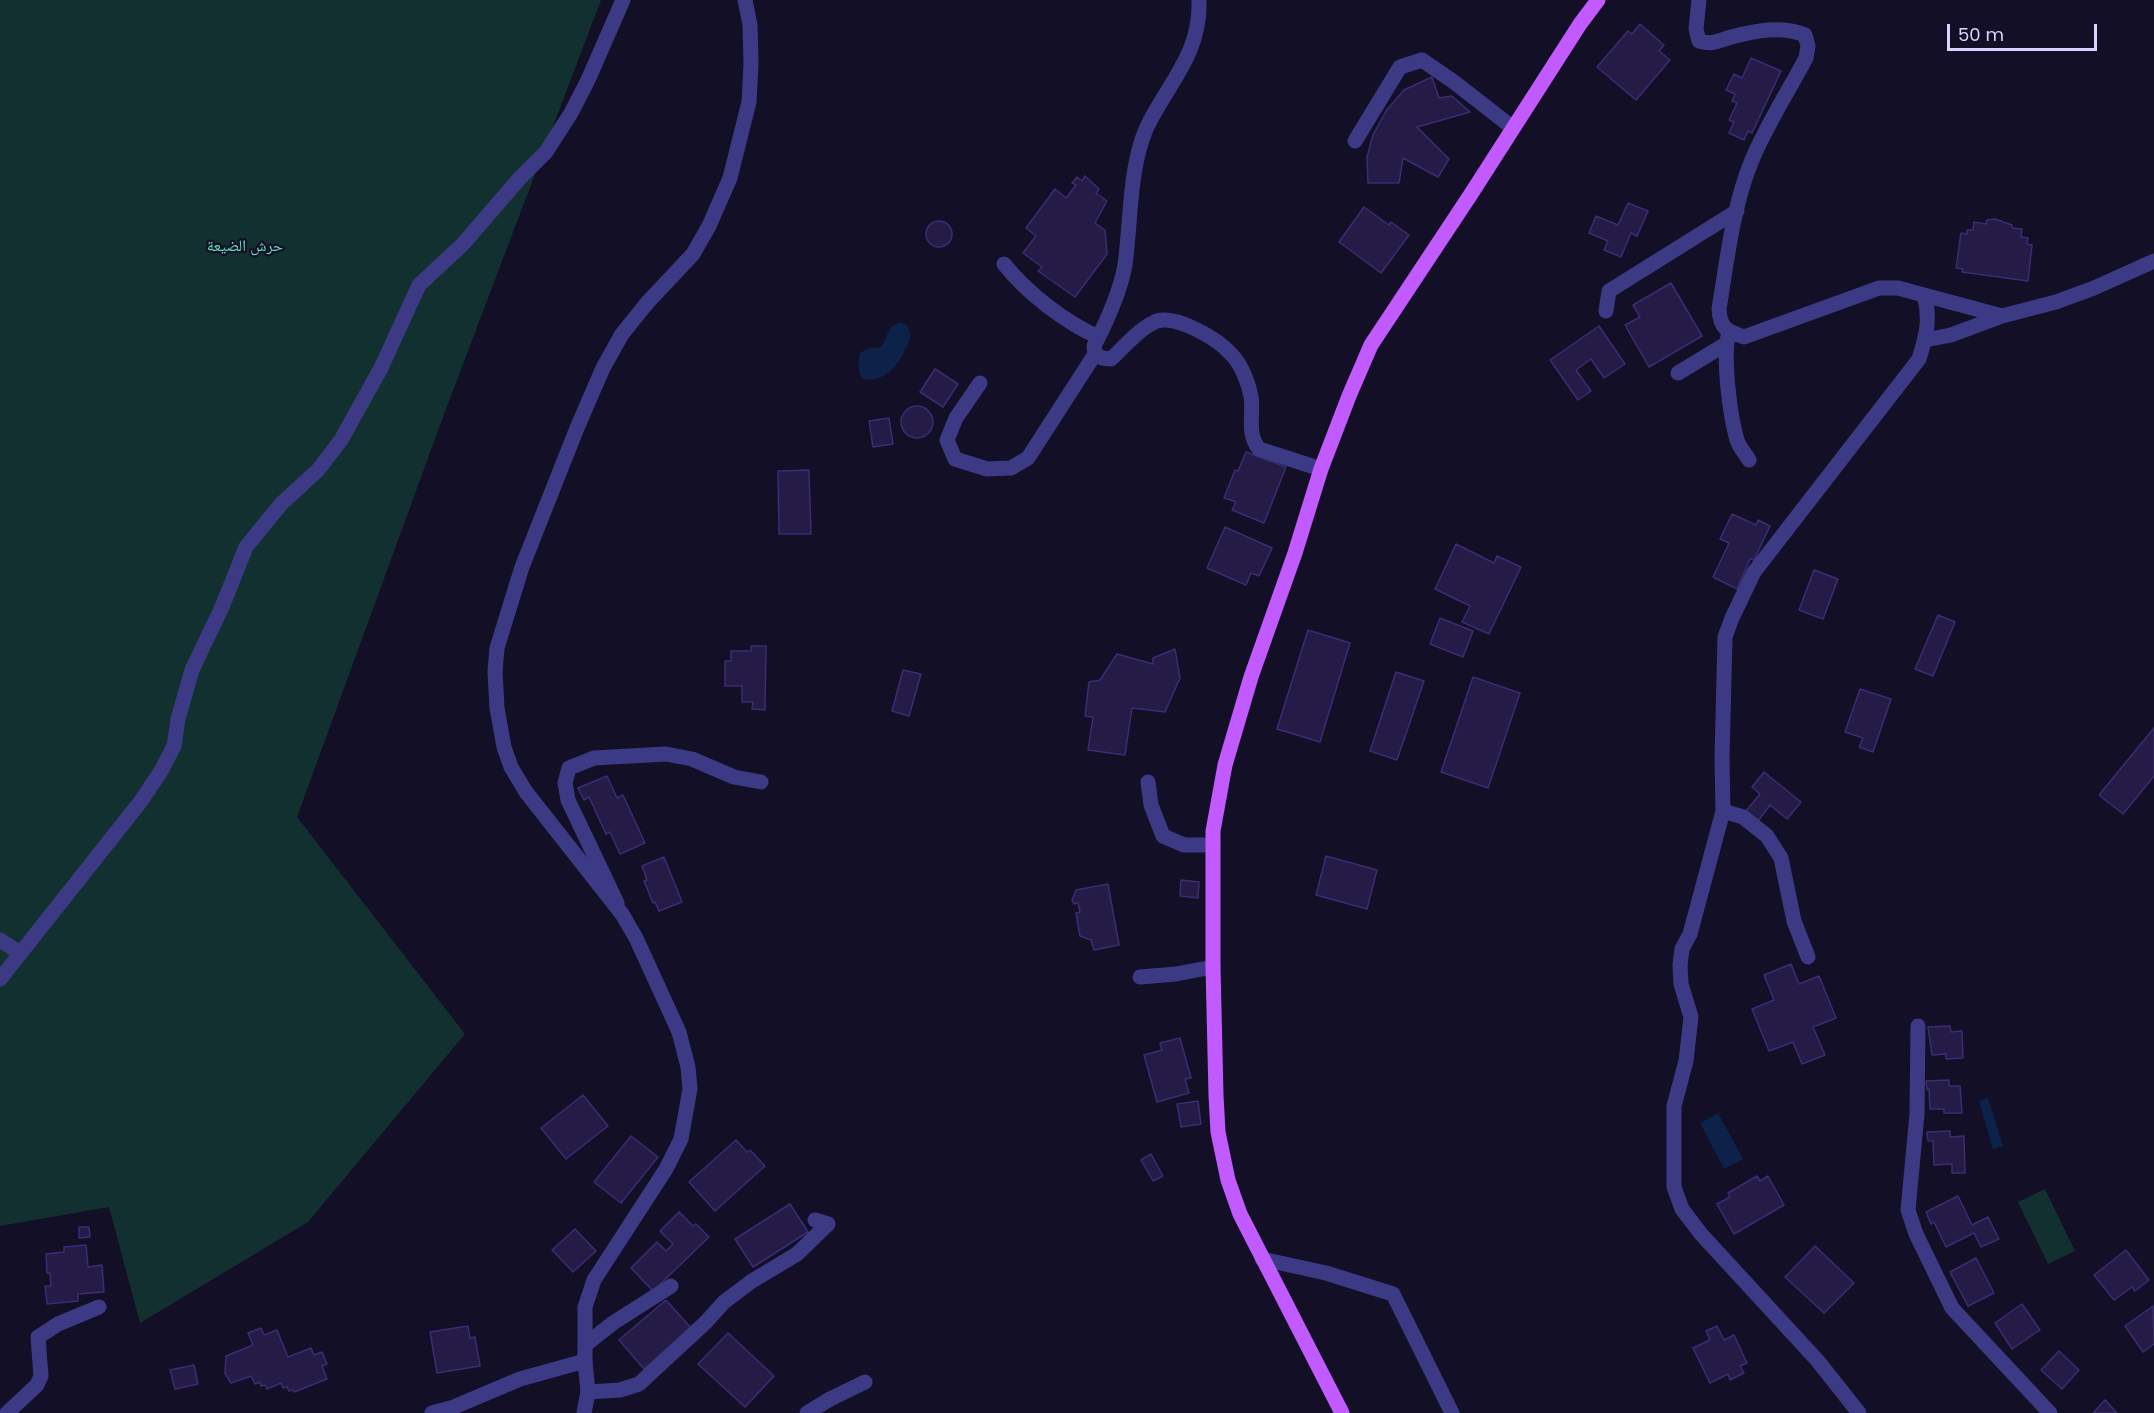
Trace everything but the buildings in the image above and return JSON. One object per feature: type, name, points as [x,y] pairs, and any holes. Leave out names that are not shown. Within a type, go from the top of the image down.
[{"type":"main road","points":[[1342,1413],[1240,1214],[1228,1180],[1218,1132],[1213,967],[1213,831],[1224,765],[1321,469],[1348,396],[1371,345],[1580,24],[1598,0]]},
{"type":"street","points":[[0,980],[135,810],[161,771],[174,746],[178,719],[192,670],[222,607],[246,547],[281,504],[318,470],[341,440],[381,368],[419,285],[463,244],[519,179],[546,152],[571,113],[588,80],[623,0]]},
{"type":"street","points":[[622,914],[525,792],[511,767],[504,747],[496,708],[497,648],[522,567],[603,368],[622,334],[647,303],[693,254],[709,226],[730,178],[748,102],[751,64],[745,0]]},
{"type":"street","points":[[980,383],[956,418],[947,440],[955,459],[987,469],[1011,468],[1028,458],[1095,354],[1094,346],[1120,286],[1139,152],[1146,129],[1184,65],[1190,50],[1199,0]]},
{"type":"street","points":[[1699,0],[1696,29],[1699,41],[1710,45],[1730,37],[1781,29],[1794,30],[1805,35],[1808,46],[1806,58],[1764,133],[1751,162],[1737,211],[1719,309],[1720,321],[1728,338],[1726,362],[1737,442],[1749,460]]},
{"type":"street","points":[[1355,141],[1400,67],[1422,60],[1454,81],[1513,128]]},
{"type":"street","points":[[1606,311],[1609,291],[1737,211]]},
{"type":"street","points":[[1925,339],[1951,335],[2002,316],[2056,302],[2154,261]]},
{"type":"street","points":[[1004,264],[1017,280],[1077,328],[1098,337]]},
{"type":"street","points":[[1678,373],[1728,338],[1744,337],[1879,288],[1898,288],[2002,316]]},
{"type":"street","points":[[1860,1413],[1817,1360],[1701,1234],[1682,1209],[1674,1187],[1674,1106],[1686,1061],[1692,1017],[1681,984],[1681,957],[1690,934],[1723,811],[1725,637],[1754,572],[1919,359],[1925,339],[1928,309],[1923,295]]},
{"type":"street","points":[[1095,354],[1111,359],[1143,328],[1159,321],[1170,319],[1192,327],[1231,352],[1240,367],[1251,397],[1252,441],[1259,449],[1321,469]]},
{"type":"street","points":[[584,1413],[588,1392],[585,1361],[585,1307],[594,1280],[666,1169],[681,1139],[690,1089],[688,1067],[679,1032],[568,800],[565,783],[569,768],[594,758],[666,754],[692,759],[734,777],[761,782]]},
{"type":"street","points":[[1148,782],[1151,805],[1163,836],[1184,845],[1213,845]]},
{"type":"street","points":[[1723,811],[1743,817],[1767,836],[1781,858],[1794,921],[1808,957]]},
{"type":"street","points":[[0,940],[20,953]]},
{"type":"street","points":[[1140,977],[1176,974],[1213,967]]},
{"type":"street","points":[[1918,1026],[1917,1114],[1908,1210],[1916,1234],[1952,1308],[2050,1413]]},
{"type":"street","points":[[588,1392],[620,1390],[639,1384],[706,1322],[724,1302],[752,1281],[797,1254],[828,1224],[815,1220]]},
{"type":"street","points":[[1262,1259],[1326,1273],[1393,1294],[1452,1413]]},
{"type":"street","points":[[585,1345],[613,1323],[671,1286]]},
{"type":"street","points":[[8,1413],[37,1385],[41,1376],[38,1337],[58,1324],[99,1307]]},
{"type":"street","points":[[432,1413],[454,1407],[520,1379],[585,1361]]},
{"type":"street","points":[[807,1413],[865,1382]]},
{"type":"green space","name":"حرش الضيعة","points":[[0,0],[601,0],[443,417],[297,817],[465,1034],[308,1222],[140,1323],[109,1207],[0,1226]]},
{"type":"green space","points":[[2045,1189],[2075,1251],[2048,1264],[2018,1202]]},
{"type":"water","points":[[899,322],[907,325],[911,335],[899,360],[888,373],[881,377],[863,379],[858,366],[861,352],[881,347],[891,327]]},
{"type":"water","points":[[1988,1098],[2003,1146],[1993,1149],[1979,1101]]},
{"type":"water","points":[[1718,1113],[1743,1159],[1724,1169],[1700,1123]]}]
